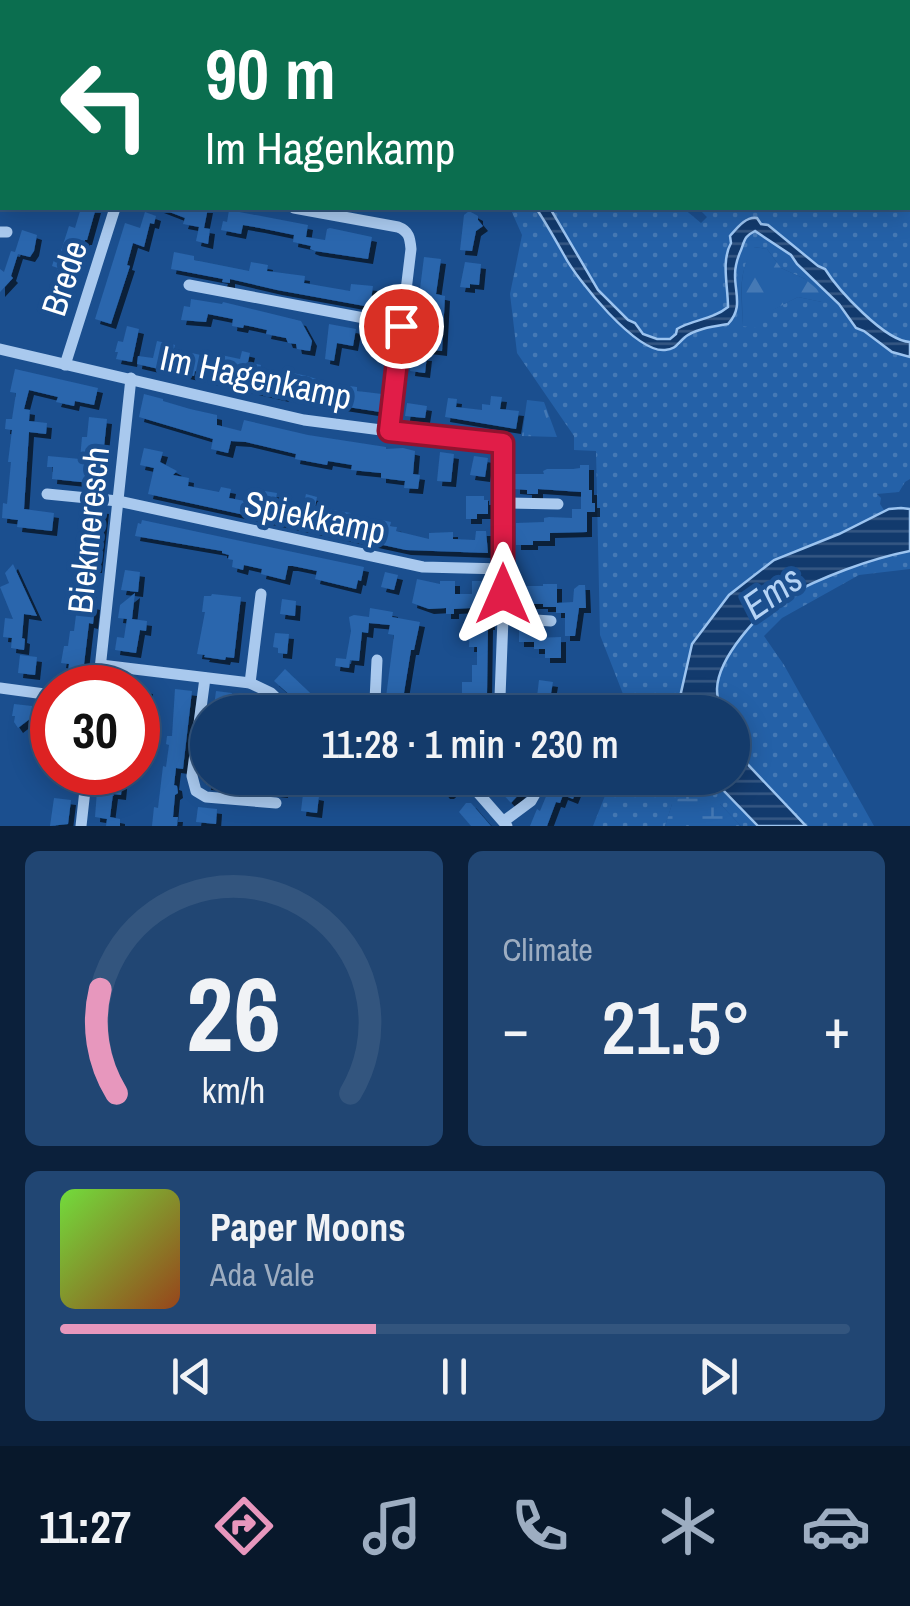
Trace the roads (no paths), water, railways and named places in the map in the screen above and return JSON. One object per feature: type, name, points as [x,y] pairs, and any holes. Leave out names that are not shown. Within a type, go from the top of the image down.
[{"type":"street","name":"Brede","points":[[65,365],[114,210]]},
{"type":"street","points":[[304,210],[405,230],[410,238],[389,431]]},
{"type":"street","points":[[190,285],[401,326]]},
{"type":"street","name":"Im Hagenkamp","points":[[0,349],[304,420],[503,443],[503,503]]},
{"type":"street","name":"Biekmeresch","points":[[101,665],[131,378]]},
{"type":"street","name":"Spiekkamp","points":[[48,494],[118,500],[422,567],[503,569]]},
{"type":"street","points":[[500,695],[503,503],[558,504]]},
{"type":"street","points":[[250,683],[261,594]]},
{"type":"street","points":[[503,618],[552,621]]},
{"type":"street","points":[[375,695],[378,660]]},
{"type":"street","points":[[160,672],[250,683],[272,695]]},
{"type":"street","points":[[205,678],[192,776],[196,791],[206,797],[276,803]]},
{"type":"street","points":[[0,688],[30,692]]},
{"type":"street","points":[[80,826],[84,795]]},
{"type":"street","points":[[480,795],[505,824],[534,795]]},
{"type":"water","points":[[537,210],[551,210],[598,290],[628,320],[643,334],[670,339],[677,329],[728,307],[726,266],[730,236],[745,221],[757,218],[825,269],[876,324],[910,342],[910,357],[892,352],[856,328],[839,304],[791,255],[755,231],[746,238],[736,262],[737,306],[733,318],[728,324],[693,332],[672,349],[653,348],[624,328],[571,266]]},
{"type":"water","name":"Ems","points":[[889,509],[910,509],[910,551],[846,570],[775,604],[752,624],[732,650],[719,677],[718,695],[680,695],[692,644],[729,595],[774,560]]},
{"type":"water","points":[[750,767],[806,826],[758,826],[728,795],[750,795]]}]
